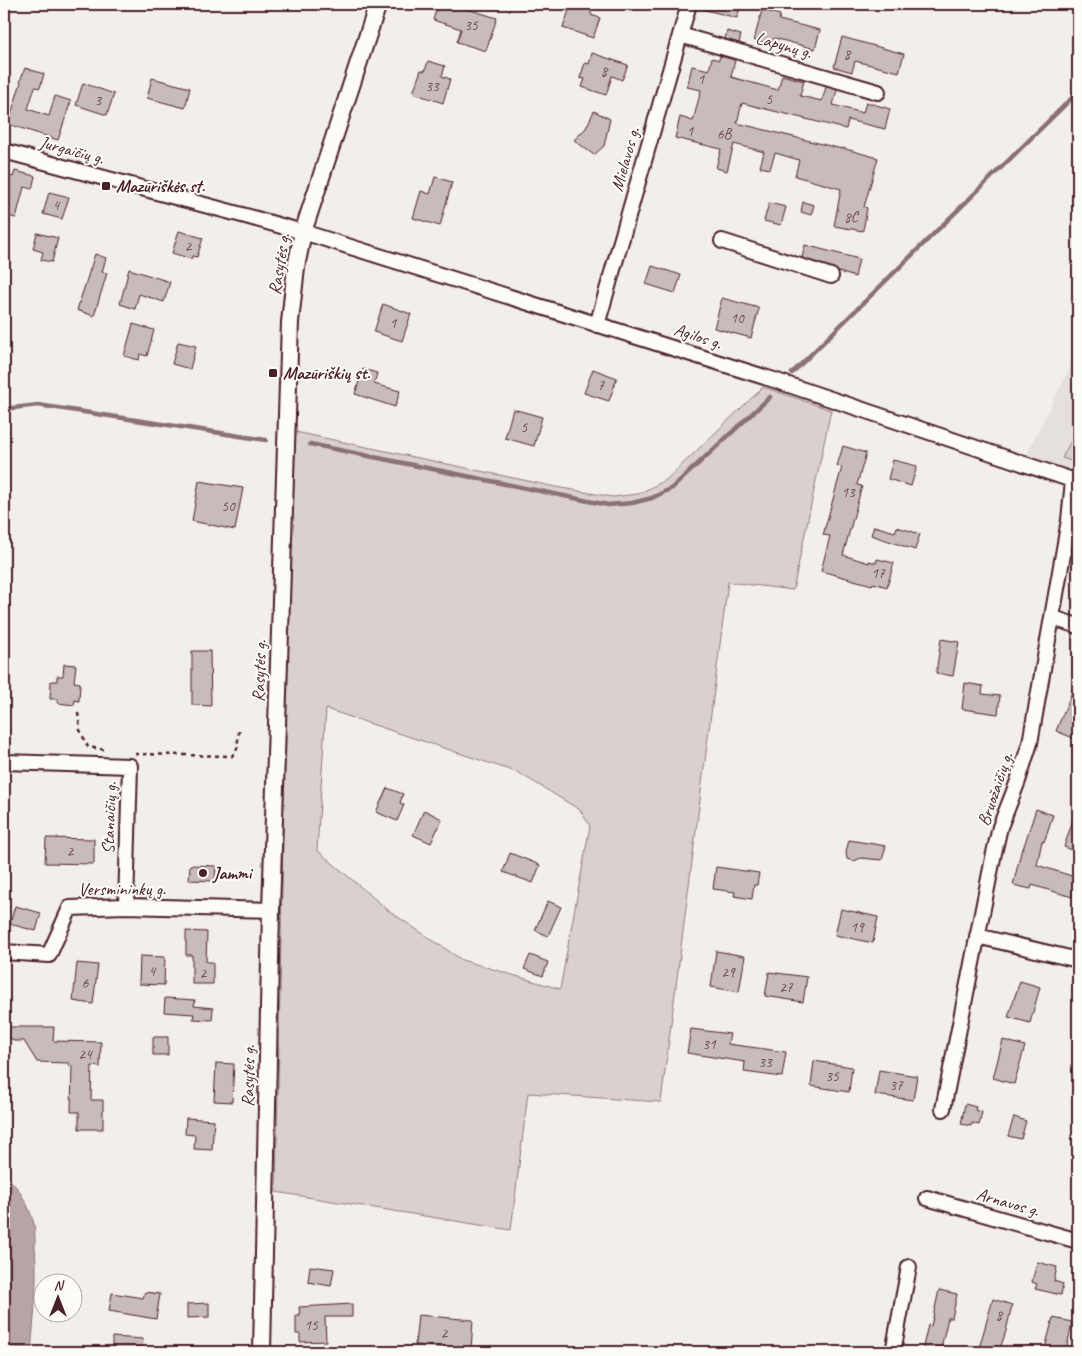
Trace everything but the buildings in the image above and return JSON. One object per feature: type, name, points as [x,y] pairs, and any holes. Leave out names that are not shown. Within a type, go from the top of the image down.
[{"type":"main road","name":"Rasytės g.","points":[[262,1352],[271,910],[290,322],[296,267],[304,232],[378,4]]},
{"type":"street","name":"Mielavos g.","points":[[598,325],[689,4]]},
{"type":"street","name":"Lapynų g.","points":[[680,35],[878,92]]},
{"type":"street","name":"Jurgaičių g.","points":[[4,151],[304,232]]},
{"type":"street","name":"Agilos g.","points":[[304,232],[774,380],[1076,482]]},
{"type":"street","points":[[722,241],[831,276]]},
{"type":"street","name":"Bruožaičių g.","points":[[943,1109],[1000,827],[1030,743],[1076,482]]},
{"type":"street","points":[[1052,618],[1078,626]]},
{"type":"street","name":"Stanaičių g.","points":[[4,762],[130,766],[126,906]]},
{"type":"street","name":"Versmininkų g.","points":[[4,952],[49,955],[70,908],[126,906],[271,910]]},
{"type":"street","points":[[977,936],[1078,960]]},
{"type":"street","name":"Arnavos g.","points":[[927,1198],[1078,1241]]},
{"type":"street","points":[[893,1352],[910,1267]]},
{"type":"path","points":[[78,713],[80,730],[88,747],[107,750]]},
{"type":"path","points":[[135,754],[232,756],[237,749],[240,731]]},
{"type":"shaded area","points":[[1078,352],[1078,475],[1025,457]]},
{"type":"shaded area","points":[[763,387],[831,410],[793,590],[728,582],[661,1102],[528,1093],[511,1230],[276,1192],[291,431],[556,487],[613,497],[638,494],[666,480]],"holes":[[[326,709],[519,773],[580,810],[590,826],[560,989],[462,960],[389,911],[317,850]]]},
{"type":"shaded area","points":[[1078,428],[1078,463],[1062,458]]},
{"type":"shaded area","points":[[4,1175],[23,1197],[34,1224],[36,1274],[32,1274],[33,1324],[31,1352],[4,1352]]},
{"type":"waterway","points":[[792,373],[1078,92]]},
{"type":"waterway","points":[[310,444],[608,505],[632,503],[652,498],[672,488],[770,397]]},
{"type":"waterway","points":[[4,409],[38,405],[266,440]]},
{"type":"place","name":"Mazūriškės st.","points":[[106,186]]},
{"type":"place","name":"Mazūriškių st.","points":[[273,373]]},
{"type":"place","name":"Jammi","points":[[203,873]]}]
